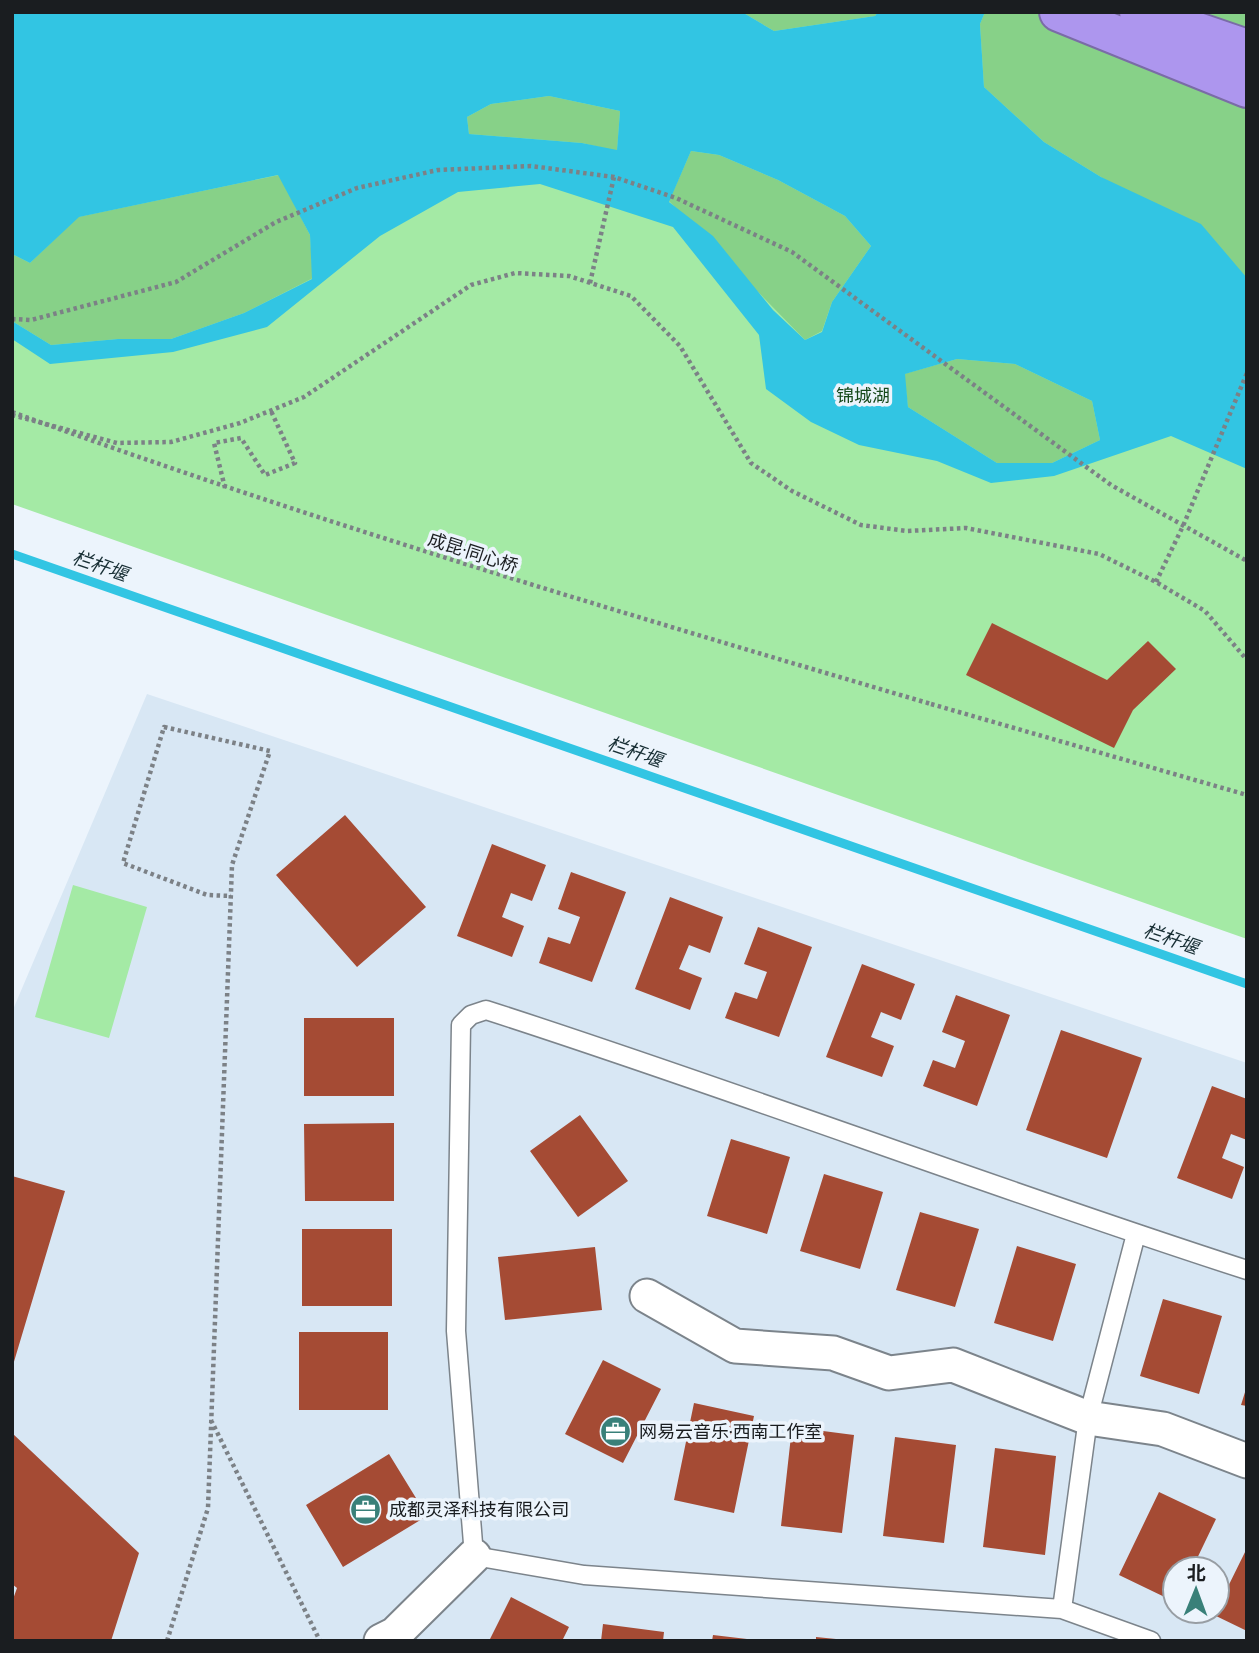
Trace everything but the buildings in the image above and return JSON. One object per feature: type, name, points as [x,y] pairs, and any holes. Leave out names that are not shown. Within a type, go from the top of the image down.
[{"type":"highway","points":[[1059,12],[1247,88]]},
{"type":"highway","points":[[1139,12],[1247,49]]},
{"type":"street","points":[[647,1296],[735,1346],[833,1353],[890,1373],[953,1365],[1088,1418],[1163,1429],[1247,1461]]},
{"type":"street","points":[[381,1641],[395,1633],[474,1556]]},
{"type":"lane","points":[[1151,1641],[1062,1609],[584,1575],[474,1556],[456,1331],[461,1025],[471,1015],[486,1010],[633,1057],[1136,1234],[1247,1270]]},
{"type":"lane","points":[[1062,1609],[1088,1418],[1136,1234]]},
{"type":"path","points":[[12,319],[32,320],[176,282],[276,222],[357,188],[438,170],[531,166],[614,177],[676,198],[792,253],[1111,485],[1244,560]]},
{"type":"path","points":[[590,283],[614,177]]},
{"type":"path","points":[[12,414],[117,443],[171,442],[240,423],[304,397],[471,285],[515,272],[569,276],[631,296],[680,346],[751,463],[792,491],[861,525],[906,531],[966,528],[1099,555],[1156,582],[1205,611],[1247,660]]},
{"type":"path","points":[[1156,582],[1199,490],[1247,373]]},
{"type":"path","points":[[225,488],[214,443],[241,438],[265,475],[295,463],[271,411]]},
{"type":"path","name":"成昆·同心桥","points":[[12,414],[225,488],[518,582],[1247,795]]},
{"type":"path","points":[[167,1641],[208,1508],[232,865],[270,751],[164,727],[123,863],[207,895],[230,896]]},
{"type":"path","points":[[211,1419],[320,1641]]},
{"type":"shaded area","points":[[147,694],[1247,1063],[1247,1641],[12,1641],[12,1012]]},
{"type":"green space","name":"锦城湖","points":[[12,12],[1247,12],[1247,939],[12,504]]},
{"type":"green space","points":[[742,12],[878,12],[875,16],[774,31]]},
{"type":"green space","points":[[985,12],[1247,12],[1247,278],[1101,177],[1044,142],[984,87],[980,24]]},
{"type":"green space","points":[[549,96],[620,111],[617,151],[582,143],[469,134],[467,117],[491,104]]},
{"type":"green space","points":[[691,151],[719,155],[778,180],[845,216],[871,246],[832,302],[822,331],[805,340],[669,201]]},
{"type":"green space","points":[[279,175],[310,235],[313,278],[244,313],[171,339],[118,339],[51,345],[12,321],[12,254],[30,263],[78,217]]},
{"type":"green space","points":[[957,359],[1015,364],[1092,401],[1100,440],[1052,463],[997,463],[908,407],[904,374]]},
{"type":"green space","points":[[73,885],[147,907],[109,1038],[35,1017]]},
{"type":"water","name":"锦城湖","points":[[12,12],[742,12],[774,31],[875,16],[878,12],[985,12],[980,24],[984,87],[1044,142],[1101,177],[1201,224],[1247,278],[1247,469],[1171,436],[1054,476],[991,483],[937,461],[859,445],[811,422],[766,389],[759,335],[673,227],[540,184],[458,192],[380,236],[267,327],[173,352],[50,364],[12,339],[12,321],[51,345],[118,339],[171,339],[244,313],[312,279],[310,235],[278,175],[79,217],[30,263],[12,254]],"holes":[[[549,96],[620,111],[617,150],[582,143],[469,134],[467,117],[491,104]],[[691,151],[719,155],[778,180],[845,216],[871,246],[832,302],[822,332],[805,340],[773,310],[713,236],[669,202]],[[957,359],[1015,364],[1092,401],[1100,440],[1052,463],[997,463],[908,407],[905,374]]]},
{"type":"waterway","name":"栏杆堰","points":[[12,554],[1247,984]]},
{"type":"place","name":"网易云音乐·西南工作室","points":[[616,1432]]},
{"type":"place","name":"成都灵泽科技有限公司","points":[[366,1510]]}]
